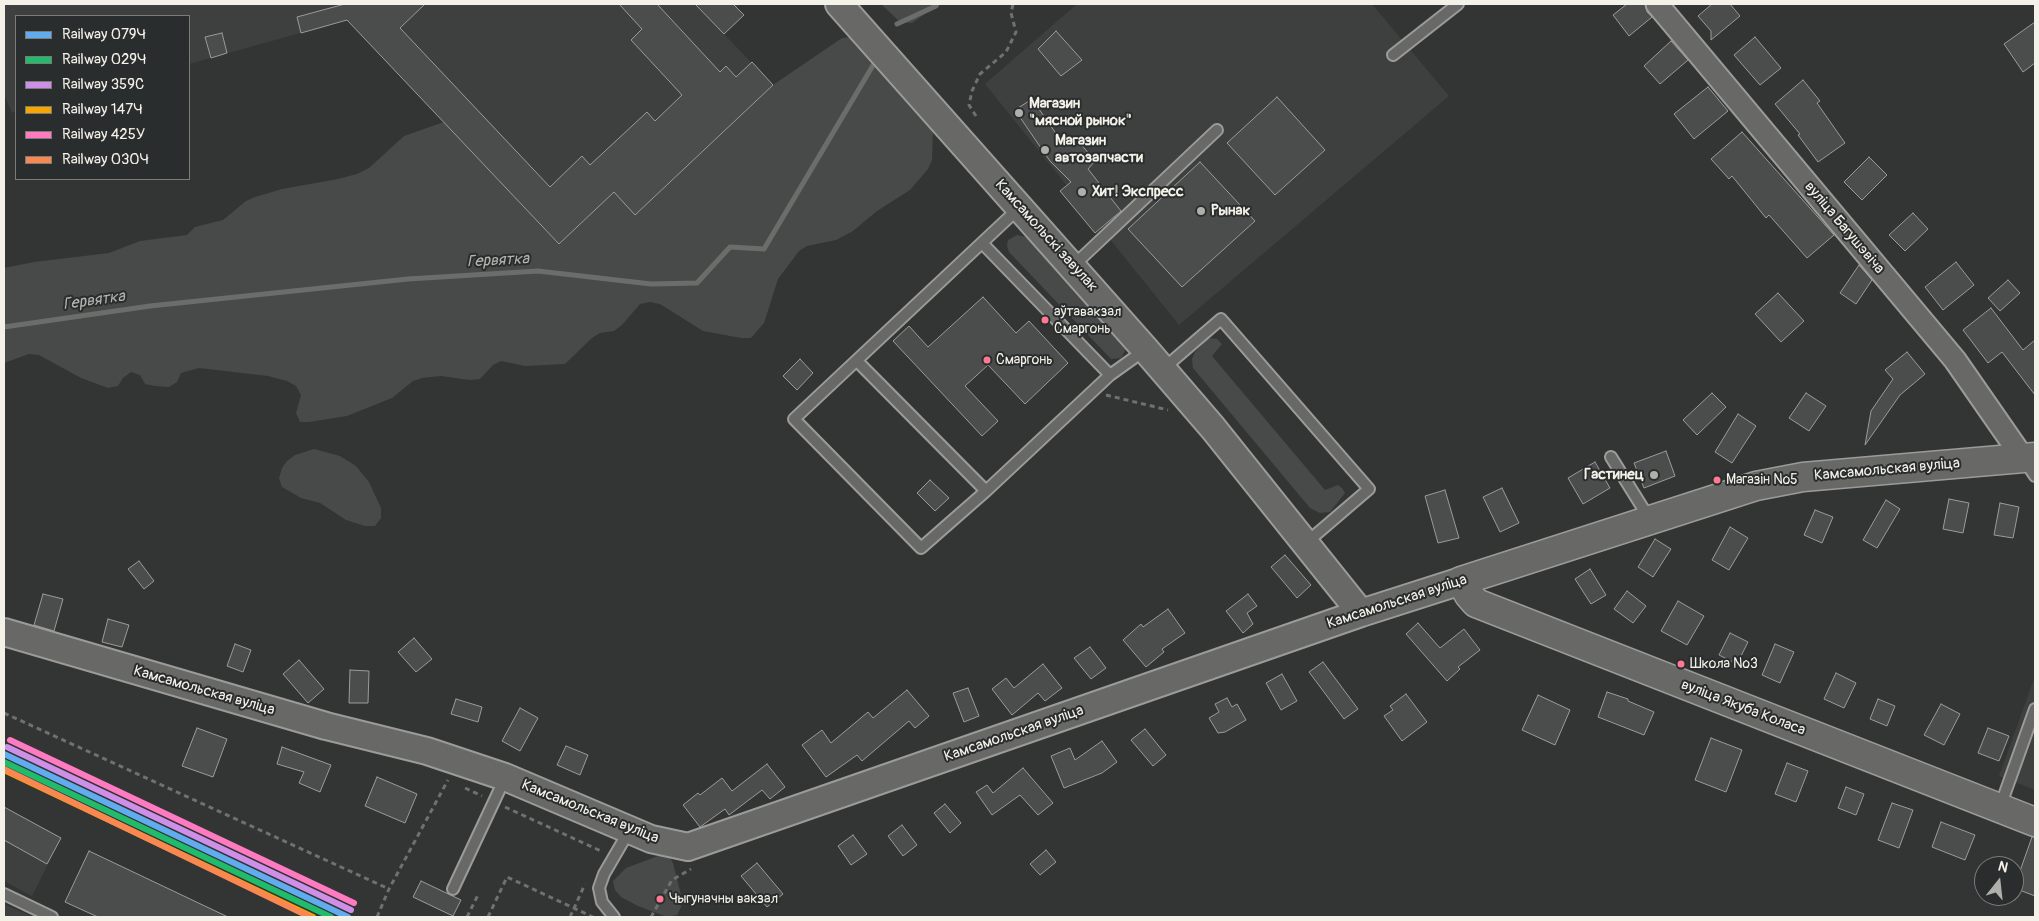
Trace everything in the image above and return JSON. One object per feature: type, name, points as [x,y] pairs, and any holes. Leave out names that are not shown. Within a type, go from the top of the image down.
[{"type":"main road","name":"Камсамольская вуліца","points":[[1461,581],[1756,486],[1804,477],[2031,464]]},
{"type":"main road","name":"вуліца Якуба Коласа","points":[[1461,581],[1476,604],[2035,822]]},
{"type":"street","name":"Камсамольскі завулак","points":[[838,4],[1073,266],[1213,428],[1361,613]]},
{"type":"street","name":"вуліца Багушэвіча","points":[[1657,4],[1955,360],[2031,464]]},
{"type":"street","name":"Камсамольская вуліца","points":[[4,632],[306,720],[427,751],[505,777],[651,839],[688,847],[1361,613],[1461,581]]},
{"type":"lane","points":[[1393,55],[1458,4]]},
{"type":"lane","points":[[1073,266],[1217,130]]},
{"type":"lane","points":[[1020,208],[794,419],[921,548],[986,491],[1110,375],[1145,349]]},
{"type":"lane","points":[[983,244],[1110,375]]},
{"type":"lane","points":[[1163,370],[1222,318],[1369,489],[1306,544]]},
{"type":"lane","points":[[857,361],[986,491]]},
{"type":"lane","points":[[1612,457],[1649,519]]},
{"type":"lane","points":[[1999,808],[2035,709]]},
{"type":"lane","points":[[453,889],[505,777]]},
{"type":"lane","points":[[614,917],[602,902],[599,888],[604,874],[630,830]]},
{"type":"lane","points":[[4,894],[52,917]]},
{"type":"path","points":[[976,116],[969,105],[972,91],[980,74],[1006,52],[1016,32],[1011,13],[1013,4]]},
{"type":"path","points":[[4,713],[389,890]]},
{"type":"path","points":[[377,917],[389,890],[447,780],[455,783]]},
{"type":"path","points":[[462,787],[601,850],[597,858]]},
{"type":"path","points":[[488,917],[507,878],[593,917]]},
{"type":"path","points":[[570,917],[586,883]]},
{"type":"path","points":[[467,917],[478,895]]},
{"type":"shaded area","points":[[4,4],[740,4],[737,8],[744,15],[724,34],[773,85],[635,215],[559,244],[347,20],[190,64],[190,15],[15,15],[15,112],[12,113],[4,94]]},
{"type":"shaded area","points":[[881,4],[939,4],[912,23],[900,22]]},
{"type":"shaded area","name":"Рынак","points":[[1077,4],[1372,4],[1449,96],[1179,325],[985,84]]},
{"type":"shaded area","points":[[852,37],[928,113],[933,130],[932,160],[928,169],[910,190],[877,211],[853,231],[836,240],[807,246],[799,251],[778,279],[764,323],[751,338],[703,331],[660,304],[650,302],[640,304],[622,325],[614,331],[600,333],[592,338],[565,364],[525,366],[501,361],[493,365],[480,379],[470,380],[441,376],[422,378],[413,381],[392,398],[347,416],[309,422],[300,422],[296,413],[301,395],[296,386],[287,381],[268,376],[199,368],[181,373],[177,382],[169,387],[145,384],[140,375],[131,372],[123,378],[118,386],[108,388],[81,378],[39,355],[29,354],[4,363],[4,268],[34,262],[109,253],[140,241],[187,235],[195,227],[223,220],[246,201],[255,197],[282,189],[357,174],[369,168],[404,136],[444,122],[559,244],[614,192],[636,214],[773,85],[842,38]]},
{"type":"shaded area","points":[[1017,235],[1026,237],[1126,342],[1125,351],[1121,358],[1111,359],[1009,252],[1008,240]]},
{"type":"shaded area","points":[[1208,338],[1217,339],[1222,344],[1212,356],[1325,490],[1338,485],[1342,488],[1345,493],[1330,512],[1320,513],[1310,508],[1193,368],[1192,359],[1195,352]]},
{"type":"shaded area","points":[[314,449],[340,456],[356,466],[369,482],[381,508],[381,518],[375,526],[365,526],[346,520],[320,503],[301,498],[282,487],[279,478],[282,468],[287,461],[295,455]]},
{"type":"shaded area","points":[[2035,676],[2035,790],[1999,776]]},
{"type":"shaded area","points":[[4,807],[61,838],[32,896],[4,881]]},
{"type":"shaded area","points":[[668,855],[673,863],[682,899],[677,915],[667,917],[638,906],[621,897],[615,890],[613,881],[626,868],[658,856]]},
{"type":"shaded area","points":[[4,904],[33,917],[4,917]]},
{"type":"building","points":[[345,4],[425,4],[400,28],[550,187],[582,156],[590,165],[647,112],[655,121],[682,95],[631,40],[642,29],[619,4],[657,4],[720,72],[726,66],[736,77],[752,62],[773,85],[635,215],[614,192],[559,244],[347,20],[301,33],[297,17]]},
{"type":"building","points":[[695,4],[733,4],[744,15],[724,34]]},
{"type":"building","points":[[1627,4],[1645,4],[1647,12],[1652,17],[1629,36],[1613,15]]},
{"type":"building","points":[[1712,4],[1730,4],[1740,16],[1711,40],[1711,31],[1698,16]]},
{"type":"building","points":[[2035,22],[2035,63],[2023,72],[2004,44]]},
{"type":"building","points":[[1056,31],[1082,60],[1061,76],[1038,49]]},
{"type":"building","points":[[222,33],[227,53],[211,58],[205,37]]},
{"type":"building","points":[[1755,37],[1781,68],[1760,85],[1734,55]]},
{"type":"building","points":[[1671,41],[1688,60],[1660,84],[1644,66]]},
{"type":"building","points":[[1803,80],[1820,101],[1817,103],[1845,143],[1818,162],[1798,135],[1800,134],[1775,104]]},
{"type":"building","points":[[1708,87],[1728,111],[1694,139],[1674,114]]},
{"type":"building","points":[[1277,97],[1325,150],[1275,195],[1227,143]]},
{"type":"building","points":[[1032,99],[1064,145],[1074,136],[1095,161],[1088,169],[1121,211],[1095,233],[1060,191],[1071,182],[1050,161],[1015,110]]},
{"type":"building","points":[[1742,132],[1834,235],[1807,258],[1769,215],[1766,218],[1732,176],[1729,179],[1711,159]]},
{"type":"building","points":[[1869,157],[1887,175],[1862,200],[1844,182]]},
{"type":"building","points":[[1200,162],[1255,221],[1182,287],[1128,229]]},
{"type":"building","points":[[1913,213],[1928,229],[1905,251],[1889,235]]},
{"type":"building","points":[[1956,262],[1974,285],[1943,310],[1925,287]]},
{"type":"building","points":[[1859,265],[1872,280],[1856,304],[1840,293]]},
{"type":"building","points":[[2008,280],[2020,293],[2000,311],[1988,298]]},
{"type":"building","points":[[1778,293],[1804,321],[1781,342],[1755,314]]},
{"type":"building","name":"Смаргонь","points":[[983,297],[1016,333],[1029,321],[1068,363],[1025,404],[988,365],[965,386],[998,421],[982,436],[893,341],[909,326],[928,347]]},
{"type":"building","points":[[1991,308],[2023,350],[2035,340],[2035,395],[2002,352],[1988,363],[1963,330]]},
{"type":"building","points":[[1907,352],[1925,374],[1900,395],[1865,445],[1871,411],[1893,379],[1885,370]]},
{"type":"building","points":[[800,359],[813,373],[797,390],[783,376]]},
{"type":"building","points":[[1712,393],[1726,407],[1697,435],[1683,420]]},
{"type":"building","points":[[1806,393],[1826,406],[1809,431],[1789,418]]},
{"type":"building","points":[[1738,414],[1756,426],[1732,463],[1715,452]]},
{"type":"building","points":[[1666,451],[1675,476],[1644,488],[1634,463]]},
{"type":"building","points":[[1595,462],[1610,488],[1583,504],[1568,478]]},
{"type":"building","points":[[930,480],[949,498],[935,511],[917,493]]},
{"type":"building","points":[[1502,488],[1519,523],[1500,532],[1483,497]]},
{"type":"building","points":[[1445,490],[1459,538],[1438,543],[1425,496]]},
{"type":"building","points":[[1949,499],[1969,503],[1963,533],[1943,529]]},
{"type":"building","points":[[1886,500],[1900,509],[1877,548],[1863,540]]},
{"type":"building","points":[[2000,503],[2019,507],[2013,538],[1994,535]]},
{"type":"building","points":[[1815,510],[1833,517],[1822,543],[1804,535]]},
{"type":"building","points":[[1730,527],[1748,538],[1729,570],[1712,560]]},
{"type":"building","points":[[1655,539],[1671,549],[1653,577],[1638,567]]},
{"type":"building","points":[[1285,555],[1311,585],[1297,598],[1271,567]]},
{"type":"building","points":[[139,561],[154,581],[144,589],[128,569]]},
{"type":"building","points":[[1590,569],[1606,595],[1591,604],[1575,579]]},
{"type":"building","points":[[1627,591],[1646,606],[1633,623],[1614,609]]},
{"type":"building","points":[[43,594],[63,599],[54,631],[34,625]]},
{"type":"building","points":[[1248,594],[1257,606],[1247,613],[1253,624],[1243,633],[1226,611]]},
{"type":"building","points":[[1678,601],[1704,616],[1687,645],[1661,631]]},
{"type":"building","points":[[1168,609],[1185,633],[1162,649],[1164,652],[1146,667],[1123,640],[1141,624],[1143,627]]},
{"type":"building","points":[[108,619],[129,625],[122,647],[102,642]]},
{"type":"building","points":[[1418,623],[1440,648],[1464,629],[1480,650],[1458,667],[1460,669],[1447,681],[1406,634]]},
{"type":"building","points":[[1730,633],[1748,642],[1737,664],[1719,655]]},
{"type":"building","points":[[414,638],[432,659],[416,672],[398,652]]},
{"type":"building","points":[[235,644],[251,650],[243,672],[227,666]]},
{"type":"building","points":[[1775,644],[1794,652],[1780,683],[1762,675]]},
{"type":"building","points":[[1090,647],[1106,668],[1091,679],[1074,658]]},
{"type":"building","points":[[299,660],[324,689],[308,703],[283,674]]},
{"type":"building","points":[[1323,662],[1358,709],[1344,719],[1309,672]]},
{"type":"building","points":[[1043,664],[1062,688],[1045,701],[1038,693],[1012,715],[992,689],[1006,678],[1014,688]]},
{"type":"building","points":[[350,670],[369,671],[368,703],[349,703]]},
{"type":"building","points":[[1836,673],[1856,683],[1844,708],[1824,699]]},
{"type":"building","points":[[1282,674],[1297,701],[1281,710],[1266,683]]},
{"type":"building","points":[[968,688],[979,716],[964,722],[953,693]]},
{"type":"building","points":[[907,690],[929,716],[915,728],[909,721],[862,761],[857,755],[826,777],[802,745],[822,730],[831,743],[868,712],[873,718]]},
{"type":"building","points":[[1607,692],[1628,699],[1628,701],[1654,712],[1644,735],[1598,717]]},
{"type":"building","points":[[1406,694],[1427,722],[1402,741],[1384,716],[1393,710],[1390,706]]},
{"type":"building","points":[[1538,695],[1570,710],[1555,745],[1522,730]]},
{"type":"building","points":[[1227,698],[1232,707],[1237,704],[1246,720],[1225,732],[1218,733],[1209,718],[1219,712],[1215,704]]},
{"type":"building","points":[[456,699],[482,707],[478,722],[451,714]]},
{"type":"building","points":[[1878,699],[1895,706],[1887,726],[1870,719]]},
{"type":"building","points":[[1941,704],[1960,714],[1944,745],[1924,735]]},
{"type":"building","points":[[520,708],[538,718],[520,751],[502,741]]},
{"type":"building","points":[[197,728],[227,739],[213,777],[182,766]]},
{"type":"building","points":[[1988,728],[2009,736],[1999,761],[1978,753]]},
{"type":"building","points":[[1145,729],[1166,755],[1153,766],[1131,740]]},
{"type":"building","points":[[1711,738],[1742,750],[1726,792],[1695,780]]},
{"type":"building","points":[[1102,741],[1117,762],[1102,773],[1064,788],[1051,756],[1070,748],[1075,760]]},
{"type":"building","points":[[566,746],[588,755],[580,775],[557,765]]},
{"type":"building","points":[[282,747],[331,765],[320,792],[299,783],[304,772],[277,764]]},
{"type":"building","points":[[1787,763],[1808,771],[1796,802],[1775,794]]},
{"type":"building","points":[[767,764],[785,787],[770,799],[762,790],[729,815],[725,809],[700,827],[683,805],[722,778],[732,791]]},
{"type":"building","points":[[1023,768],[1053,803],[1038,815],[1020,795],[992,815],[976,792],[987,785],[993,793]]},
{"type":"building","points":[[377,777],[417,794],[405,823],[365,806]]},
{"type":"building","points":[[1846,787],[1864,794],[1856,815],[1838,808]]},
{"type":"building","points":[[1892,803],[1913,810],[1899,848],[1878,840]]},
{"type":"building","points":[[945,804],[961,823],[950,833],[934,813]]},
{"type":"building","points":[[4,807],[61,838],[47,864],[4,840]]},
{"type":"building","points":[[1941,822],[1975,835],[1965,860],[1932,847]]},
{"type":"building","points":[[902,825],[917,845],[903,856],[888,836]]},
{"type":"building","points":[[853,835],[867,854],[851,865],[838,846]]},
{"type":"building","points":[[2032,837],[2035,837],[2035,896],[2024,892],[2024,860]]},
{"type":"building","points":[[1046,850],[1056,862],[1040,875],[1030,864]]},
{"type":"building","points":[[89,851],[228,917],[98,917],[65,902]]},
{"type":"building","points":[[757,863],[783,894],[767,907],[741,876]]},
{"type":"building","points":[[421,881],[461,900],[453,916],[413,897]]},
{"type":"waterway","name":"Гервятка","points":[[897,24],[937,4]]},
{"type":"waterway","name":"Гервятка","points":[[4,327],[150,306],[408,279],[538,271],[651,284],[697,283],[730,247],[764,249],[875,62]]},
{"type":"rail line","name":"425У","points":[[10,740],[354,903]]},
{"type":"rail line","name":"359С","points":[[7,747],[351,910]]},
{"type":"rail line","name":"079Ч","points":[[4,754],[348,917]]},
{"type":"rail line","name":"029Ч","points":[[4,762],[331,917]]},
{"type":"rail line","name":"030Ч","points":[[4,769],[310,917]]},
{"type":"rail line","name":"147Ч","points":[[4,770],[313,917]]},
{"type":"place","name":"Магазин \"мясной рынок\"","points":[[1019,113]]},
{"type":"place","name":"Магазин автозапчасти","points":[[1045,150]]},
{"type":"place","name":"Хит! Экспресс","points":[[1082,192]]},
{"type":"place","name":"Рынак","points":[[1201,211]]},
{"type":"place","name":"аўтавакзал Смаргонь","points":[[1045,320]]},
{"type":"place","name":"Смаргонь","points":[[987,360]]},
{"type":"place","name":"Гастинец","points":[[1654,475]]},
{"type":"place","name":"Магазін №5","points":[[1717,480]]},
{"type":"place","name":"Школа №3","points":[[1681,664]]},
{"type":"place","name":"Чыгуначны вакзал","points":[[660,899]]}]
